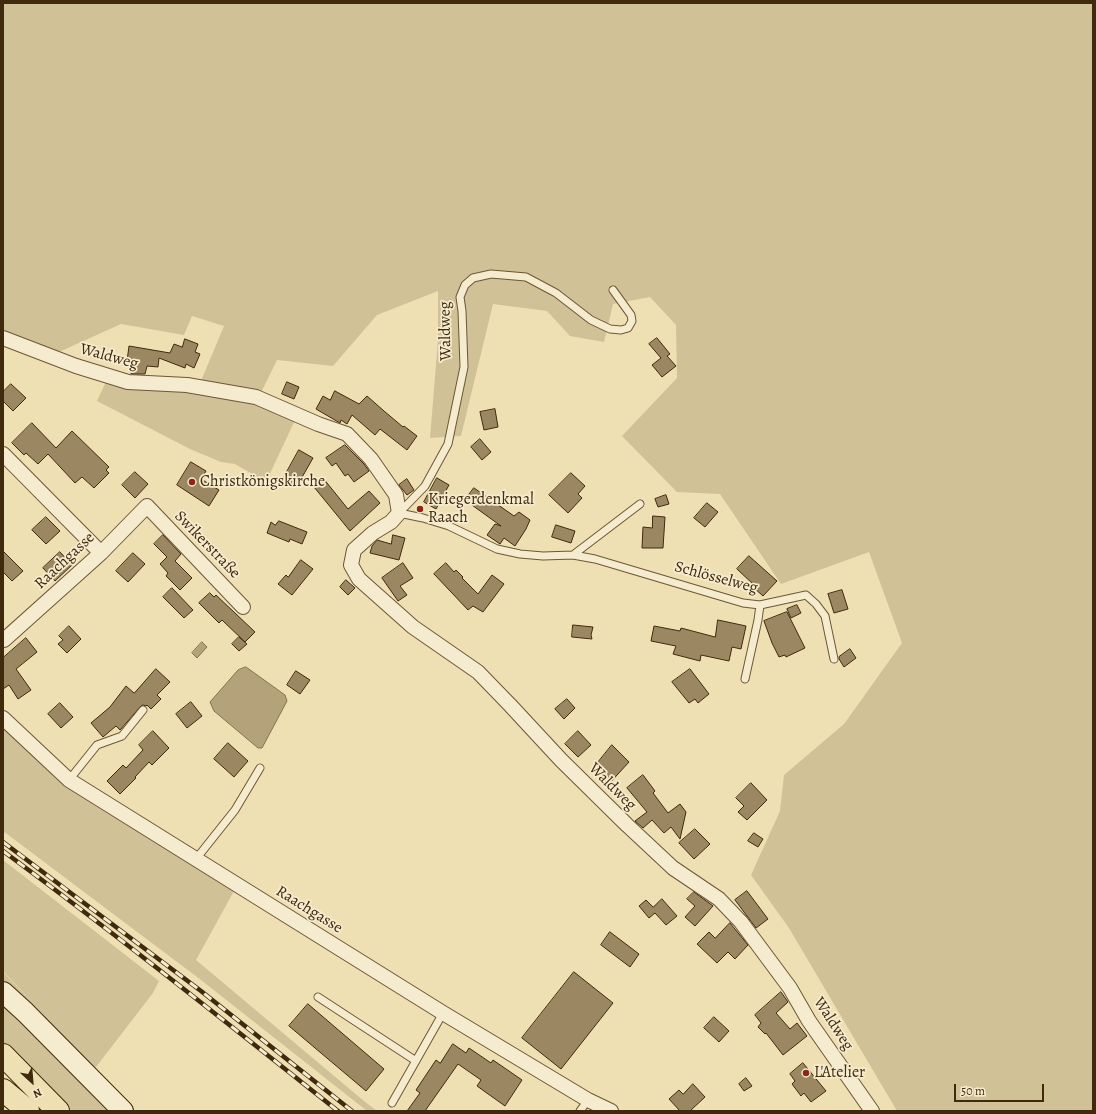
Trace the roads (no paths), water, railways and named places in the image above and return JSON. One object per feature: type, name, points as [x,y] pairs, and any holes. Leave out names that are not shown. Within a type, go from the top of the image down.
[{"type":"highway","points":[[3,1055],[58,1111]]},
{"type":"highway","points":[[3,1090],[28,1111]]},
{"type":"main road","points":[[3,992],[25,1012],[123,1111]]},
{"type":"street","name":"Waldweg","points":[[3,338],[76,366],[128,382],[187,385],[256,398],[318,424],[347,434],[371,459],[396,495],[399,513],[391,522],[373,533],[354,550],[351,565],[359,579],[413,627],[478,672],[561,760],[627,825],[673,868],[719,899],[741,922],[790,988],[809,1022],[872,1111]]},
{"type":"street","points":[[3,454],[101,553]]},
{"type":"street","name":"Raachgasse","points":[[4,640],[101,553],[147,506]]},
{"type":"street","name":"Swikerstraße","points":[[147,506],[243,607]]},
{"type":"street","name":"Raachgasse","points":[[3,718],[69,780],[443,1013],[584,1105],[611,1111]]},
{"type":"lane","name":"Waldweg","points":[[399,513],[425,486],[448,444],[464,367],[460,297],[465,285],[473,278],[491,274],[526,277],[556,293],[591,320],[610,329],[621,330],[628,328],[632,321],[631,315],[613,290]]},
{"type":"lane","points":[[573,555],[640,504]]},
{"type":"lane","name":"Schlösselweg","points":[[399,513],[423,518],[449,526],[496,549],[520,554],[542,556],[573,555],[595,559],[743,602],[760,605],[806,595],[816,604],[825,616],[834,659]]},
{"type":"lane","points":[[745,679],[760,605]]},
{"type":"lane","points":[[69,780],[97,745],[122,736],[143,710]]},
{"type":"lane","points":[[196,859],[235,810],[260,768]]},
{"type":"lane","points":[[318,997],[416,1061]]},
{"type":"lane","points":[[392,1103],[443,1013]]},
{"type":"railway","points":[[3,842],[201,991],[352,1111]]},
{"type":"railway","points":[[3,851],[130,947],[338,1111]]},
{"type":"place","name":"Christkönigskirche","points":[[192,482]]},
{"type":"place","name":"Kriegerdenkmal Raach","points":[[420,509]]},
{"type":"place","name":"L'Atelier","points":[[806,1073]]}]
